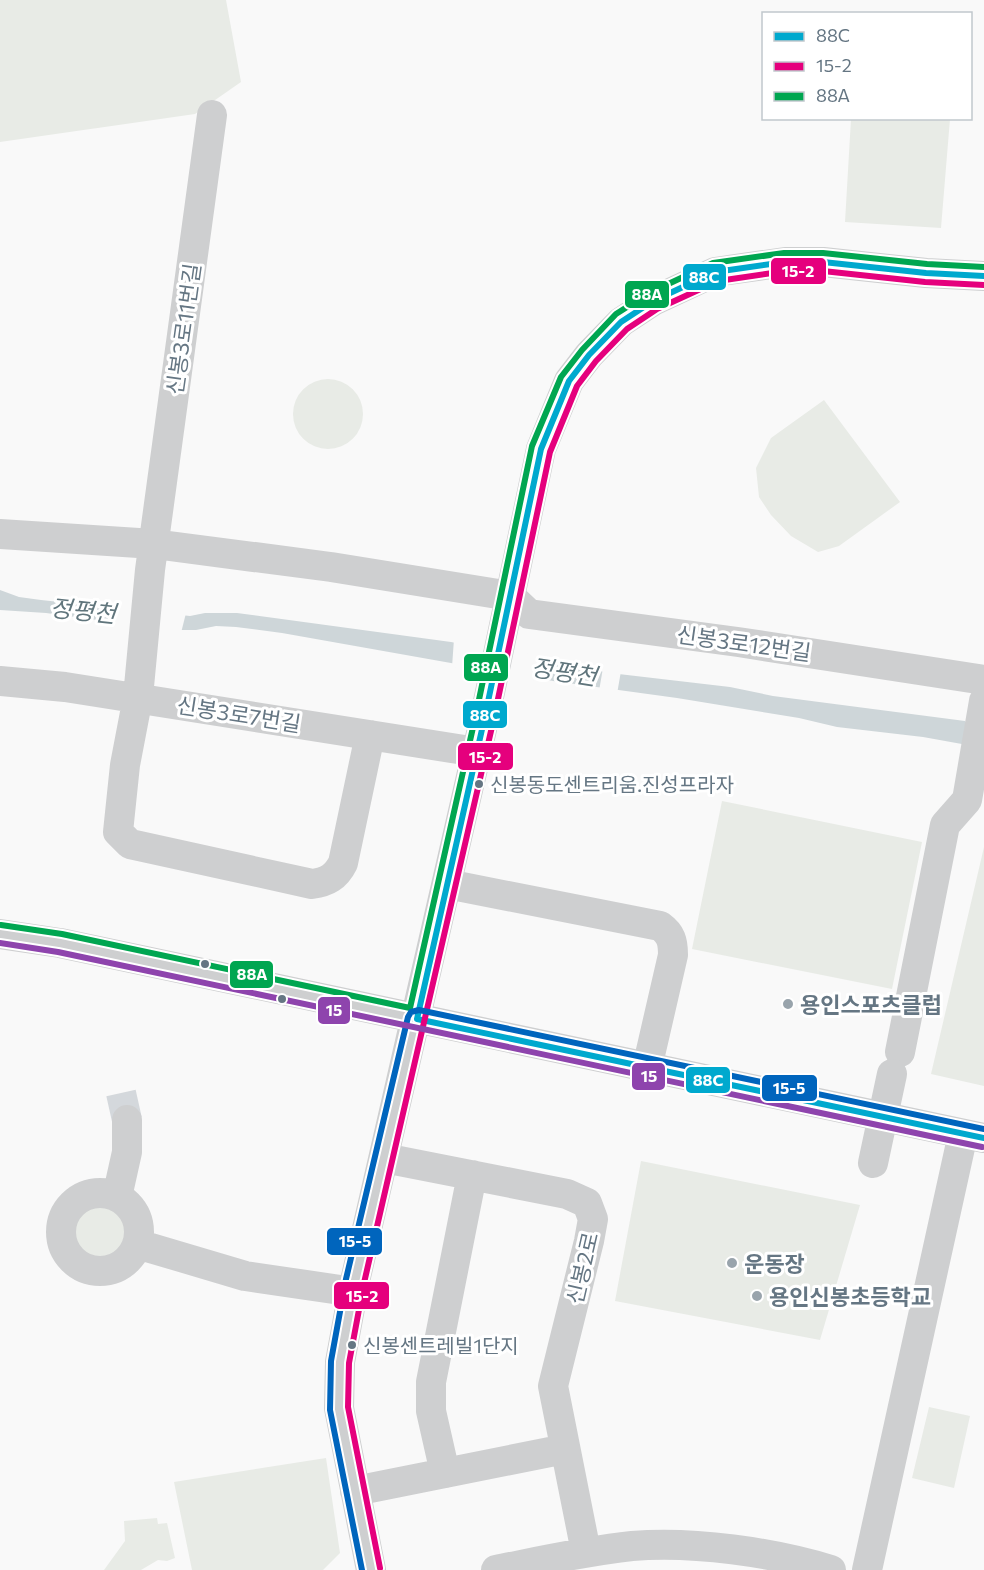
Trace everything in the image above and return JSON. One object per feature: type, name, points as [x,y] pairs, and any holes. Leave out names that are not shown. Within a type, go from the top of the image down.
[{"type":"street","name":"신봉3로11번길","points":[[213,115],[152,557],[139,684],[119,806],[118,832],[130,844],[312,884],[324,882],[334,876],[343,863],[370,735]]},
{"type":"street","points":[[371,1570],[339,1408],[340,1362],[485,716],[541,449],[569,381],[588,355],[621,322],[653,301],[715,272],[785,262],[824,262],[926,273],[984,276]]},
{"type":"street","points":[[0,534],[152,557],[331,567],[507,609]]},
{"type":"street","name":"신봉3로12번길","points":[[507,609],[984,680]]},
{"type":"street","name":"신봉3로7번길","points":[[0,681],[65,687],[139,684],[370,735],[477,752]]},
{"type":"street","points":[[873,1163],[945,825],[967,800],[984,701]]},
{"type":"street","points":[[447,884],[660,926],[670,933],[673,955],[647,1068]]},
{"type":"street","points":[[0,934],[60,943],[974,1136],[867,1570]]},
{"type":"street","points":[[117,1197],[127,1152],[127,1120]]},
{"type":"street","name":"신봉2로","points":[[384,1158],[567,1194],[587,1203],[593,1219],[589,1242],[553,1386],[586,1552]]},
{"type":"street","points":[[445,1473],[431,1411],[430,1382],[472,1175]]},
{"type":"street","points":[[99,1193],[117,1197],[131,1209],[137,1220],[139,1232],[137,1244],[131,1256],[121,1265],[108,1270],[95,1271],[82,1267],[71,1259],[64,1247],[61,1234],[63,1221],[72,1205],[88,1195],[99,1193]]},
{"type":"street","points":[[137,1244],[245,1276],[354,1292]]},
{"type":"street","points":[[355,1491],[565,1449]]},
{"type":"street","points":[[509,1569],[586,1552],[634,1546],[713,1547],[801,1561],[831,1570]]},
{"type":"shaded area","points":[[0,0],[226,0],[241,82],[195,114],[0,142]]},
{"type":"shaded area","points":[[851,120],[950,120],[941,228],[845,222]]},
{"type":"shaded area","points":[[335,379],[348,385],[357,394],[361,400],[363,414],[361,428],[353,439],[342,447],[321,449],[303,439],[295,428],[293,407],[303,389],[314,381]]},
{"type":"shaded area","points":[[824,400],[900,502],[839,546],[818,552],[791,536],[771,515],[759,497],[756,468],[771,438]]},
{"type":"shaded area","points":[[722,801],[922,842],[892,989],[692,949]]},
{"type":"shaded area","points":[[984,847],[984,1086],[931,1074]]},
{"type":"shaded area","name":"운동장","points":[[641,1161],[860,1205],[820,1340],[615,1301]]},
{"type":"shaded area","points":[[106,1196],[125,1206],[133,1218],[135,1232],[133,1246],[125,1258],[113,1266],[92,1268],[73,1258],[65,1246],[63,1225],[73,1206],[85,1198]]},
{"type":"shaded area","points":[[929,1407],[970,1416],[954,1488],[912,1478]]},
{"type":"shaded area","points":[[326,1458],[340,1553],[323,1570],[192,1570],[174,1482]]},
{"type":"shaded area","points":[[157,1518],[158,1524],[167,1523],[175,1558],[167,1561],[158,1560],[141,1570],[104,1570],[125,1541],[124,1521]]},
{"type":"water","name":"정평천","points":[[0,590],[19,597],[41,600],[190,616],[205,613],[237,613],[451,642],[610,673],[730,687],[773,696],[965,721],[984,748],[923,737],[837,727],[799,718],[677,698],[553,681],[282,633],[216,626],[196,630],[170,630],[46,613],[0,610]]},
{"type":"pier","points":[[116,606],[186,613],[181,633],[115,625]]},
{"type":"pier","points":[[454,639],[545,657],[537,681],[452,667]]},
{"type":"pier","points":[[603,668],[621,671],[617,694],[599,691]]},
{"type":"tunnel","points":[[121,1093],[127,1120]]},
{"type":"transit line","name":"88A","points":[[1,925],[62,934],[410,1008],[476,714],[532,446],[561,377],[582,350],[616,314],[649,293],[713,263],[784,253],[823,253],[927,264],[984,267]]},
{"type":"transit line","name":"88C","points":[[984,276],[926,273],[823,262],[785,262],[715,272],[653,301],[621,322],[589,355],[569,381],[541,449],[485,716],[417,1019],[984,1138]]},
{"type":"transit line","name":"15-2","points":[[380,1568],[348,1407],[349,1363],[364,1283],[494,718],[550,452],[577,386],[596,361],[627,329],[657,309],[718,281],[786,271],[823,271],[925,282],[984,285]]},
{"type":"transit line","name":"15","points":[[0,943],[58,952],[982,1147]]},
{"type":"transit line","name":"15-5","points":[[362,1570],[330,1410],[331,1361],[346,1279],[411,1012],[419,1010],[984,1129]]},
{"type":"place","name":"신봉동도센트리움.진성프라자","points":[[479,784]]},
{"type":"place","name":"용인스포츠클럽","points":[[788,1004]]},
{"type":"place","name":"운동장","points":[[732,1263]]},
{"type":"place","name":"용인신봉초등학교","points":[[757,1296]]},
{"type":"place","name":"신봉센트레빌1단지","points":[[352,1345]]}]
